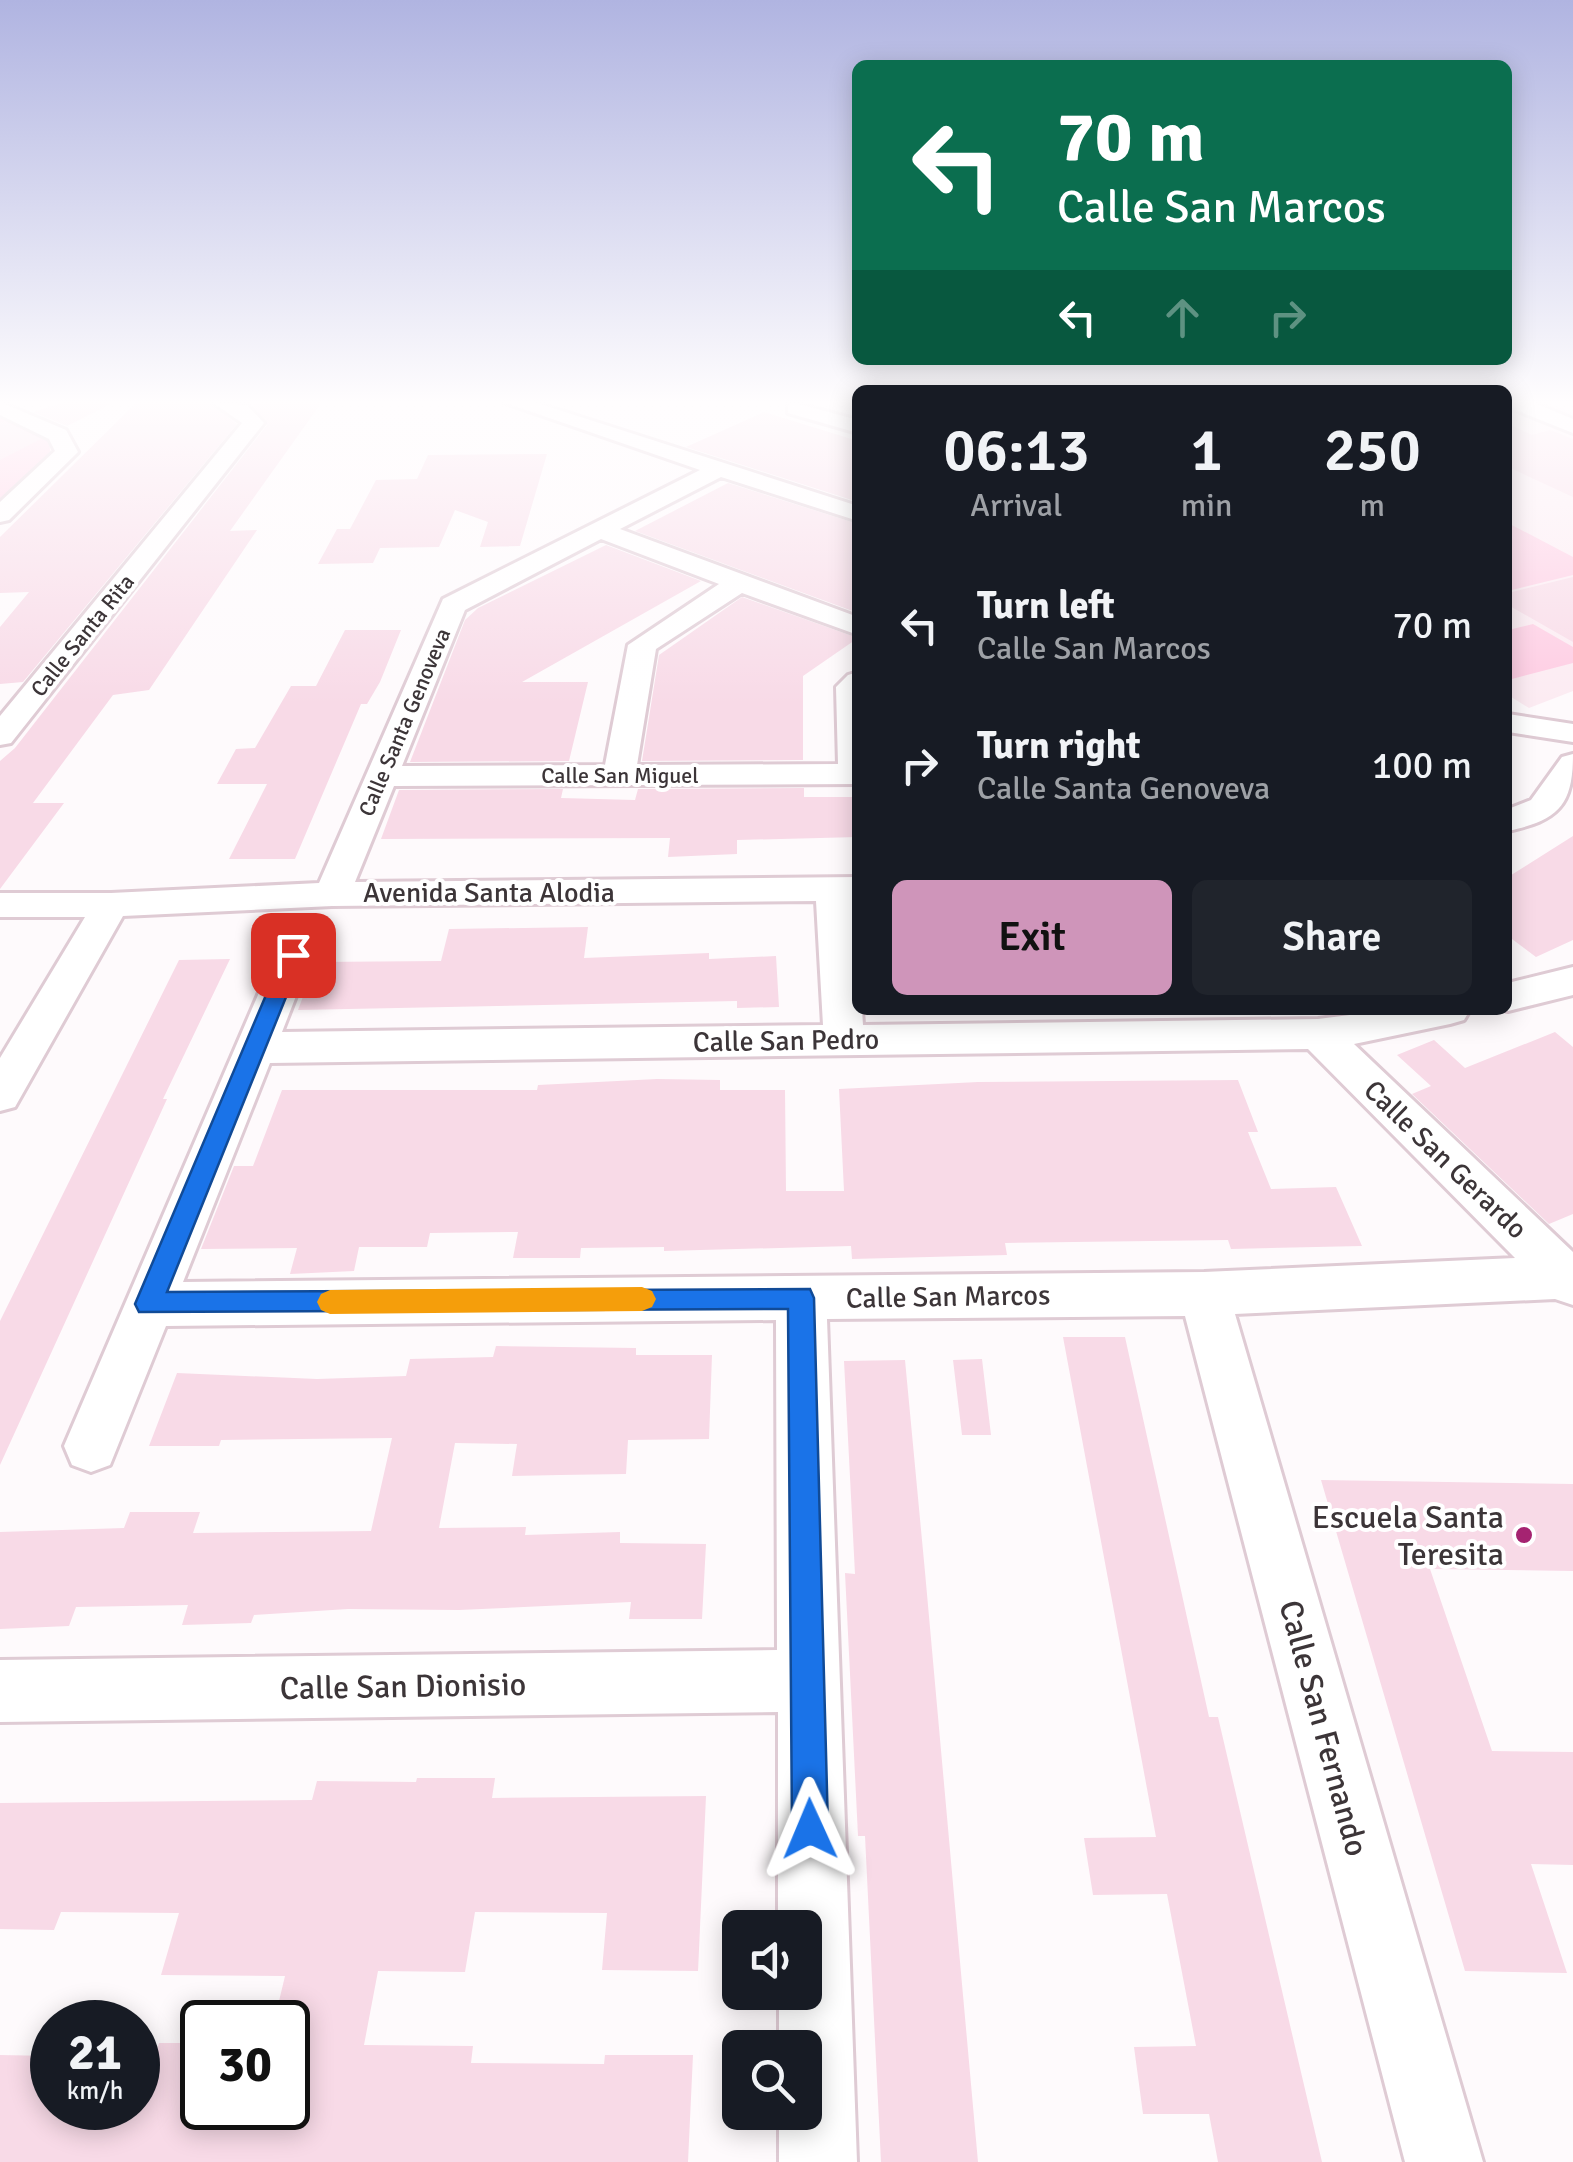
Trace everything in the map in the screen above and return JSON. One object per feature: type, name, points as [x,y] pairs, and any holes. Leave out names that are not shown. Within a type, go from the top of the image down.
[{"type":"street","name":"Calle Santa Rita","points":[[0,736],[188,503]]},
{"type":"street","name":"Calle Santa Genoveva","points":[[332,894],[453,605],[650,503]]},
{"type":"street","points":[[824,503],[852,512]]},
{"type":"street","points":[[596,529],[852,625]]},
{"type":"street","points":[[619,775],[642,645],[739,583]]},
{"type":"street","points":[[1512,723],[1573,733]]},
{"type":"street","points":[[1512,819],[1544,807],[1573,764]]},
{"type":"street","name":"Calle San Miguel","points":[[382,776],[852,774]]},
{"type":"street","points":[[844,1040],[845,889]]},
{"type":"street","name":"Avenida Santa Alodia","points":[[0,905],[332,894],[845,889]]},
{"type":"street","points":[[0,1095],[110,904]]},
{"type":"street","points":[[91,1446],[293,955]]},
{"type":"street","points":[[1512,995],[1573,982]]},
{"type":"street","name":"Calle San Pedro","points":[[254,1048],[1318,1034],[1429,1015]]},
{"type":"street","name":"Calle San Gerardo","points":[[1318,1034],[1570,1280]]},
{"type":"street","name":"Calle San Marcos","points":[[149,1304],[1204,1294],[1570,1280]]},
{"type":"street","name":"Calle San Fernando","points":[[1204,1294],[1444,2162]]},
{"type":"street","points":[[801,1298],[818,2162]]},
{"type":"street","name":"Calle San Dionisio","points":[[0,1691],[807,1681]]},
{"type":"shaded area","points":[[1512,503],[1573,503],[1573,691],[1529,708],[1512,697]]},
{"type":"shaded area","points":[[1512,525],[1573,557],[1573,575],[1512,590]]},
{"type":"shaded area","points":[[1533,624],[1573,647],[1573,663],[1512,679],[1512,629]]},
{"type":"building","points":[[35,503],[172,503],[23,682],[0,684],[0,627],[29,592],[0,593],[0,537]]},
{"type":"building","points":[[206,503],[250,503],[230,531],[257,530],[149,690],[113,695],[33,803],[64,803],[0,889],[0,761],[15,748]]},
{"type":"building","points":[[364,503],[533,503],[520,546],[480,547],[488,522],[455,510],[439,547],[380,548],[373,563],[318,564],[337,529],[350,529]]},
{"type":"building","points":[[689,503],[791,503],[852,522],[852,611],[635,531]]},
{"type":"building","points":[[606,545],[701,581],[522,682],[588,682],[569,761],[410,762],[465,620],[478,608]]},
{"type":"building","points":[[1573,577],[1573,642],[1512,607],[1512,592]]},
{"type":"building","points":[[742,597],[852,636],[852,642],[803,676],[803,760],[642,761],[659,655]]},
{"type":"building","points":[[345,630],[401,630],[380,682],[367,704],[361,704],[295,859],[229,859],[267,784],[217,784],[236,749],[255,748],[291,686],[316,686]]},
{"type":"building","points":[[804,788],[804,797],[852,797],[852,837],[737,840],[737,854],[668,857],[670,838],[381,839],[399,790],[563,789],[561,798],[635,800],[638,789]]},
{"type":"building","points":[[1573,836],[1573,940],[1536,957],[1512,939],[1512,874]]},
{"type":"building","points":[[588,927],[584,958],[709,953],[709,959],[776,956],[779,1007],[737,1008],[737,1001],[298,1010],[316,962],[441,961],[449,929]]},
{"type":"building","points":[[230,959],[163,1099],[167,1099],[0,1465],[0,1321],[179,960]]},
{"type":"building","points":[[1555,1032],[1573,1047],[1573,1214],[1549,1224],[1412,1094],[1431,1086],[1397,1055],[1434,1040],[1465,1068]]},
{"type":"building","points":[[720,1080],[720,1090],[785,1090],[786,1191],[844,1191],[839,1089],[978,1082],[1238,1080],[1258,1132],[1248,1132],[1271,1189],[1336,1187],[1362,1246],[1231,1249],[1228,1240],[1005,1243],[1007,1255],[852,1259],[851,1246],[664,1251],[664,1247],[581,1248],[580,1258],[513,1258],[518,1232],[430,1233],[427,1247],[359,1247],[354,1271],[290,1274],[297,1248],[201,1249],[234,1166],[253,1166],[282,1090],[537,1090],[538,1085]]},
{"type":"building","points":[[1063,1337],[1125,1337],[1209,1717],[1218,1717],[1322,2162],[1218,2162],[1209,2114],[1143,2114],[1134,2047],[1196,2046],[1167,1894],[1093,1895],[1084,1838],[1156,1837]]},
{"type":"building","points":[[496,1346],[636,1348],[636,1355],[712,1355],[709,1439],[628,1440],[626,1474],[512,1476],[517,1444],[455,1443],[439,1528],[526,1527],[525,1535],[620,1532],[620,1543],[706,1544],[702,1619],[629,1619],[631,1602],[459,1610],[348,1609],[254,1615],[251,1623],[182,1625],[188,1605],[76,1607],[69,1626],[0,1629],[0,1532],[124,1528],[130,1512],[200,1512],[193,1533],[371,1531],[392,1438],[221,1440],[219,1446],[149,1446],[177,1373],[317,1379],[406,1376],[410,1359],[493,1357]]},
{"type":"building","points":[[982,1359],[991,1435],[962,1435],[953,1360]]},
{"type":"building","points":[[905,1360],[978,2162],[881,2162],[865,1836],[858,1836],[845,1573],[855,1574],[844,1361]]},
{"type":"building","points":[[1321,1480],[1573,1484],[1573,1571],[1430,1569],[1492,1751],[1573,1752],[1573,1865],[1531,1864],[1567,1973],[1465,1971]]},
{"type":"building","points":[[417,1778],[495,1778],[492,1798],[706,1796],[698,1971],[602,1970],[607,1913],[475,1912],[465,1972],[378,1971],[364,2045],[473,2046],[471,2063],[604,2064],[605,2055],[693,2055],[688,2162],[0,2162],[0,2055],[30,2056],[30,2130],[160,2130],[160,2043],[180,2043],[180,2130],[310,2130],[310,2000],[279,2000],[285,1976],[161,1975],[179,1913],[61,1912],[54,1930],[0,1929],[0,1803],[312,1800],[317,1781],[416,1782]]},
{"type":"slow traffic","points":[[330,1302],[642,1299]]},
{"type":"place","name":"Escuela Santa Teresita","points":[[1524,1535]]},
{"type":"route","points":[[293,955],[149,1304],[801,1298],[810,1829]]}]
